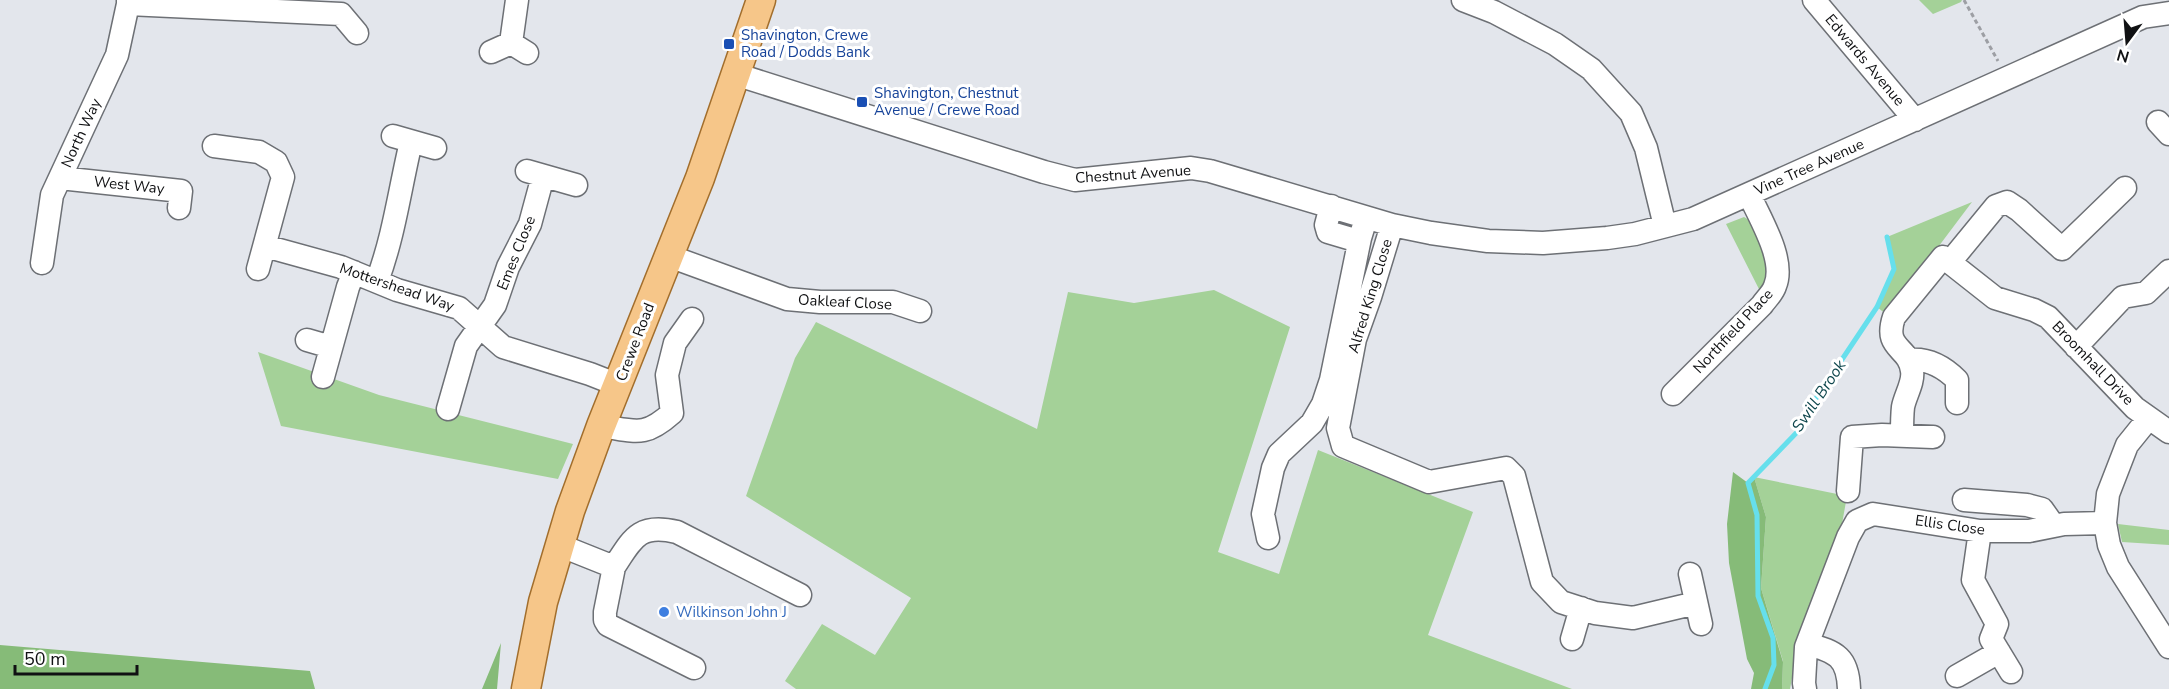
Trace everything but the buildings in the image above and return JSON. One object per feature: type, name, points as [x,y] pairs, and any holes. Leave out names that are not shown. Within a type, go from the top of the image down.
[{"type":"main road","name":"Crewe Road","points":[[526,689],[543,602],[559,545],[602,426],[700,178],[761,0]]},
{"type":"street","points":[[510,49],[517,0]]},
{"type":"street","points":[[1463,0],[1494,12],[1555,44],[1591,69],[1631,113],[1646,148],[1665,226]]},
{"type":"street","name":"Edwards Avenue","points":[[1814,0],[1915,120]]},
{"type":"street","points":[[128,2],[345,7],[357,33]]},
{"type":"street","name":"North Way","points":[[42,263],[52,195],[117,55],[128,2]]},
{"type":"street","name":"Vine Tree Avenue","points":[[1431,233],[1488,241],[1543,243],[1607,238],[1693,219],[2143,17],[2169,13]]},
{"type":"street","name":"Chestnut Avenue","points":[[735,74],[1075,180],[1191,168],[1210,171],[1331,207],[1363,228],[1392,225],[1431,233]]},
{"type":"street","points":[[377,281],[392,233],[400,185],[402,139],[435,148]]},
{"type":"street","points":[[214,146],[259,152],[276,162],[283,177],[258,269]]},
{"type":"street","name":"Emes Close","points":[[448,409],[466,346],[495,305],[508,267],[530,224],[535,173],[576,184]]},
{"type":"street","name":"West Way","points":[[60,178],[181,190],[179,208]]},
{"type":"street","points":[[1892,435],[1912,378],[1909,360],[1891,338],[1894,316],[1943,257],[1950,262],[1996,206],[2007,202],[2062,249],[2125,188]]},
{"type":"street","name":"Northfield Place","points":[[1673,394],[1762,305],[1774,289],[1778,279],[1779,265],[1749,194]]},
{"type":"street","name":"Alfred King Close","points":[[1392,225],[1355,339],[1338,428],[1343,446],[1429,482],[1506,468],[1514,476],[1542,582],[1561,602],[1595,613],[1633,618],[1699,613],[1690,574]]},
{"type":"street","points":[[1268,538],[1263,514],[1273,468],[1279,454],[1312,423],[1323,404],[1331,380],[1363,228]]},
{"type":"street","name":"Mottershead Way","points":[[265,246],[354,272],[397,290],[459,308],[503,347],[618,385]]},
{"type":"street","name":"Oakleaf Close","points":[[669,256],[787,299],[820,302],[893,302],[920,311]]},
{"type":"street","name":"Broomhall Drive","points":[[1950,262],[1995,298],[2034,309],[2048,317],[2148,419],[2169,432]]},
{"type":"street","points":[[2076,347],[2123,297],[2146,293],[2169,271]]},
{"type":"street","points":[[323,376],[354,272]]},
{"type":"street","points":[[602,426],[641,431],[656,427],[672,413],[667,375],[675,343],[692,318]]},
{"type":"street","points":[[307,340],[331,347]]},
{"type":"street","points":[[1909,360],[1921,359],[1949,372],[1957,380],[1957,404]]},
{"type":"street","points":[[2148,419],[2127,445],[2108,495],[2105,524],[2109,545],[2118,567],[2169,647]]},
{"type":"street","points":[[1848,491],[1852,437],[1934,436]]},
{"type":"street","points":[[1964,500],[1985,517]]},
{"type":"street","points":[[1985,517],[2026,505],[2042,509],[2054,526]]},
{"type":"street","name":"Ellis Close","points":[[1805,689],[1808,644],[1848,537],[1857,521],[1873,514],[1985,517],[2029,531],[2054,526],[2105,524]]},
{"type":"street","points":[[1985,517],[1973,580],[1997,624],[1991,639],[2011,672]]},
{"type":"street","points":[[694,668],[608,625],[605,620],[614,567],[634,537],[645,530],[660,528],[677,532],[800,595]]},
{"type":"street","points":[[559,545],[614,567]]},
{"type":"street","points":[[1572,639],[1581,608]]},
{"type":"street","points":[[1808,644],[1829,650],[1841,658],[1849,674],[1850,689]]},
{"type":"street","points":[[1957,676],[1999,652]]},
{"type":"path","points":[[1964,0],[2008,78]]},
{"type":"green space","points":[[1919,0],[1962,0],[1933,14]]},
{"type":"green space","points":[[1972,202],[1887,315],[1877,307],[1894,269],[1887,237]]},
{"type":"green space","points":[[1744,217],[1749,220],[1767,259],[1770,281],[1762,295],[1726,224]]},
{"type":"green space","points":[[1214,290],[1290,327],[1218,552],[1279,574],[1318,450],[1473,512],[1428,635],[1572,689],[796,689],[785,681],[822,624],[875,655],[911,598],[746,496],[795,358],[816,322],[1037,429],[1068,292],[1134,303]]},
{"type":"green space","points":[[258,352],[379,395],[573,444],[558,479],[281,426]]},
{"type":"green space","points":[[1733,472],[1748,483],[1754,477],[1766,517],[1761,588],[1783,662],[1782,689],[1751,689],[1754,673],[1747,659],[1729,563],[1727,524]]},
{"type":"green space","points":[[1754,477],[1847,496],[1840,535],[1799,640],[1790,689],[1782,689],[1783,661],[1761,588],[1766,517]]},
{"type":"green space","points":[[2118,524],[2169,530],[2169,545],[2122,542]]},
{"type":"green space","points":[[501,643],[497,689],[482,689]]},
{"type":"green space","points":[[0,645],[310,671],[315,689],[0,689]]},
{"type":"waterway","name":"Swill Brook","points":[[1765,689],[1774,665],[1773,638],[1758,596],[1757,515],[1748,483],[1802,427],[1813,403],[1877,307],[1894,269],[1887,237]]},
{"type":"place","name":"Shavington, Crewe Road / Dodds Bank","points":[[729,44]]},
{"type":"place","name":"Shavington, Chestnut Avenue / Crewe Road","points":[[862,102]]},
{"type":"place","name":"Wilkinson John J","points":[[664,612]]}]
